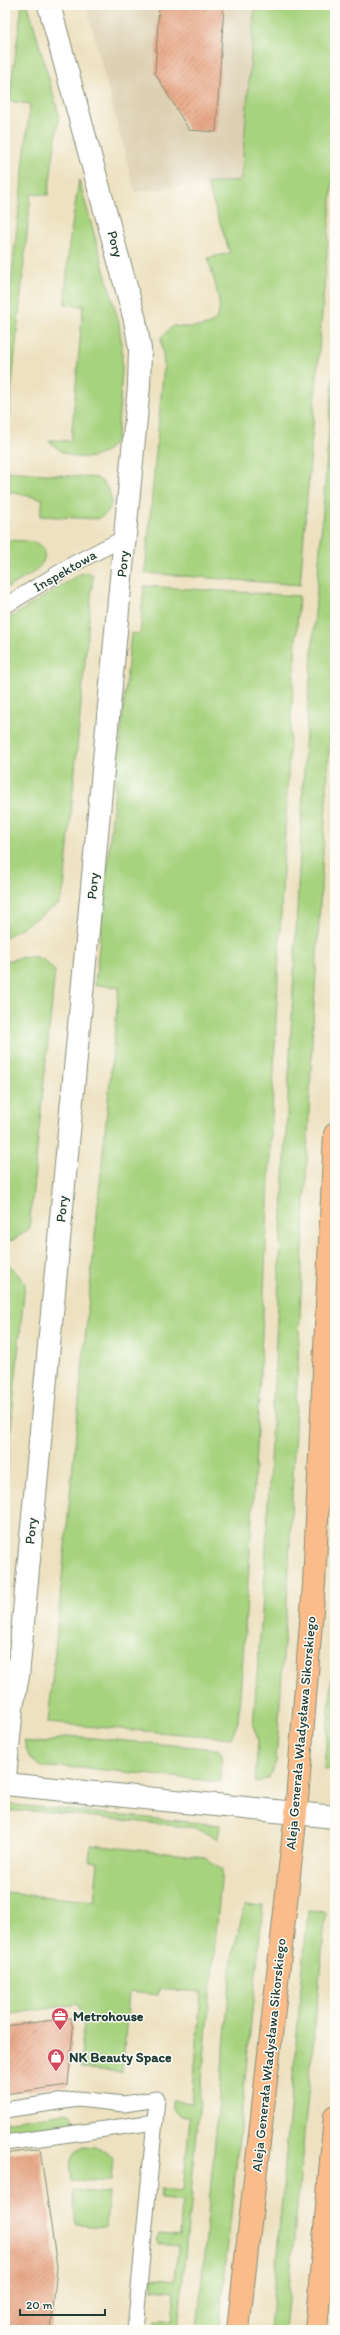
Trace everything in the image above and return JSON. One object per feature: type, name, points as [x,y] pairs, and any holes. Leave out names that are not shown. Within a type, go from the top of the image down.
[{"type":"main road","name":"Aleja Generała Władysława Sikorskiego","points":[[238,2330],[296,1813],[314,1584],[335,1134]]},
{"type":"main road","points":[[316,2330],[335,2116]]},
{"type":"street","name":"Pory","points":[[5,1777],[12,1708],[18,1668],[126,537],[139,386],[138,342],[130,299],[49,5]]},
{"type":"street","points":[[5,1784],[335,1817]]},
{"type":"lane","name":"Inspektowa","points":[[5,606],[76,563],[126,537]]},
{"type":"lane","points":[[5,2110],[78,2099],[124,2104],[157,2099],[135,2330]]},
{"type":"lane","points":[[5,2143],[155,2122]]},
{"type":"shaded area","points":[[86,5],[255,5],[241,181],[135,192]]},
{"type":"green space","points":[[22,5],[28,5],[59,115],[48,195],[31,194],[5,453],[5,341],[30,104],[9,101]]},
{"type":"green space","points":[[255,5],[335,5],[335,153],[300,585],[145,573],[164,364],[161,337],[173,326],[194,327],[207,325],[216,319],[219,311],[219,301],[208,258],[230,253],[207,184],[241,180]]},
{"type":"green space","points":[[79,180],[119,323],[122,348],[122,372],[117,438],[111,447],[103,453],[94,457],[84,458],[74,457],[65,453],[56,448],[49,440],[71,441],[83,306],[65,304],[69,245]]},
{"type":"green space","points":[[335,350],[335,651],[313,1023],[288,1586],[276,1762],[269,1778],[255,1783],[258,1739],[253,1726],[264,1586],[305,746]]},
{"type":"green space","points":[[5,471],[97,478],[103,482],[110,493],[111,505],[104,515],[97,519],[40,516],[43,499],[5,491]]},
{"type":"green space","points":[[5,540],[34,542],[43,549],[44,556],[43,562],[38,568],[25,578],[5,589]]},
{"type":"green space","points":[[87,572],[93,575],[64,889],[59,904],[5,938],[5,621],[80,574]]},
{"type":"green space","points":[[144,586],[299,596],[283,877],[257,1441],[238,1722],[231,1738],[48,1723],[119,987],[95,985],[131,633],[140,634]]},
{"type":"green space","points":[[30,956],[43,959],[55,971],[29,1229],[13,1240],[5,1241],[5,961]]},
{"type":"green space","points":[[5,1264],[10,1265],[25,1283],[5,1488]]},
{"type":"green space","points":[[335,1640],[335,1767],[327,1770],[324,1768]]},
{"type":"green space","points":[[69,1736],[218,1749],[222,1755],[220,1782],[86,1768],[42,1767],[30,1759],[24,1741],[45,1743]]},
{"type":"green space","points":[[5,1804],[220,1825],[218,1839],[195,1828],[40,1811],[5,1811]]},
{"type":"green space","points":[[91,1845],[205,1857],[222,1870],[178,2330],[149,2330],[155,2321],[172,2321],[175,2291],[152,2289],[153,2278],[175,2280],[178,2246],[158,2244],[156,2239],[159,2234],[180,2236],[182,2201],[160,2199],[161,2189],[183,2191],[190,2118],[178,2115],[173,2109],[172,2101],[192,2103],[201,1992],[159,1989],[158,1995],[129,1992],[122,2072],[80,2068],[84,2021],[78,2004],[5,2015],[5,1893],[94,1901],[98,1862],[89,1861]]},
{"type":"green space","points":[[245,1905],[263,1906],[219,2330],[197,2330],[233,1952]]},
{"type":"green space","points":[[308,1911],[326,1912],[285,2330],[270,2330]]},
{"type":"green space","points":[[64,2113],[70,2114],[78,2123],[5,2134],[5,2122]]},
{"type":"green space","points":[[84,2147],[104,2150],[113,2158],[111,2181],[72,2181],[70,2165],[72,2157]]},
{"type":"green space","points":[[73,2191],[109,2193],[106,2227],[77,2225]]},
{"type":"building","points":[[159,5],[224,5],[216,132],[189,130],[155,73]]},
{"type":"building","points":[[71,2018],[73,2030],[68,2085],[5,2094],[5,2026]]},
{"type":"building","points":[[40,2149],[57,2267],[51,2330],[5,2330],[5,2154]]},
{"type":"place","name":"Metrohouse","points":[[60,2031]]},
{"type":"place","name":"NK Beauty Space","points":[[56,2072]]}]
